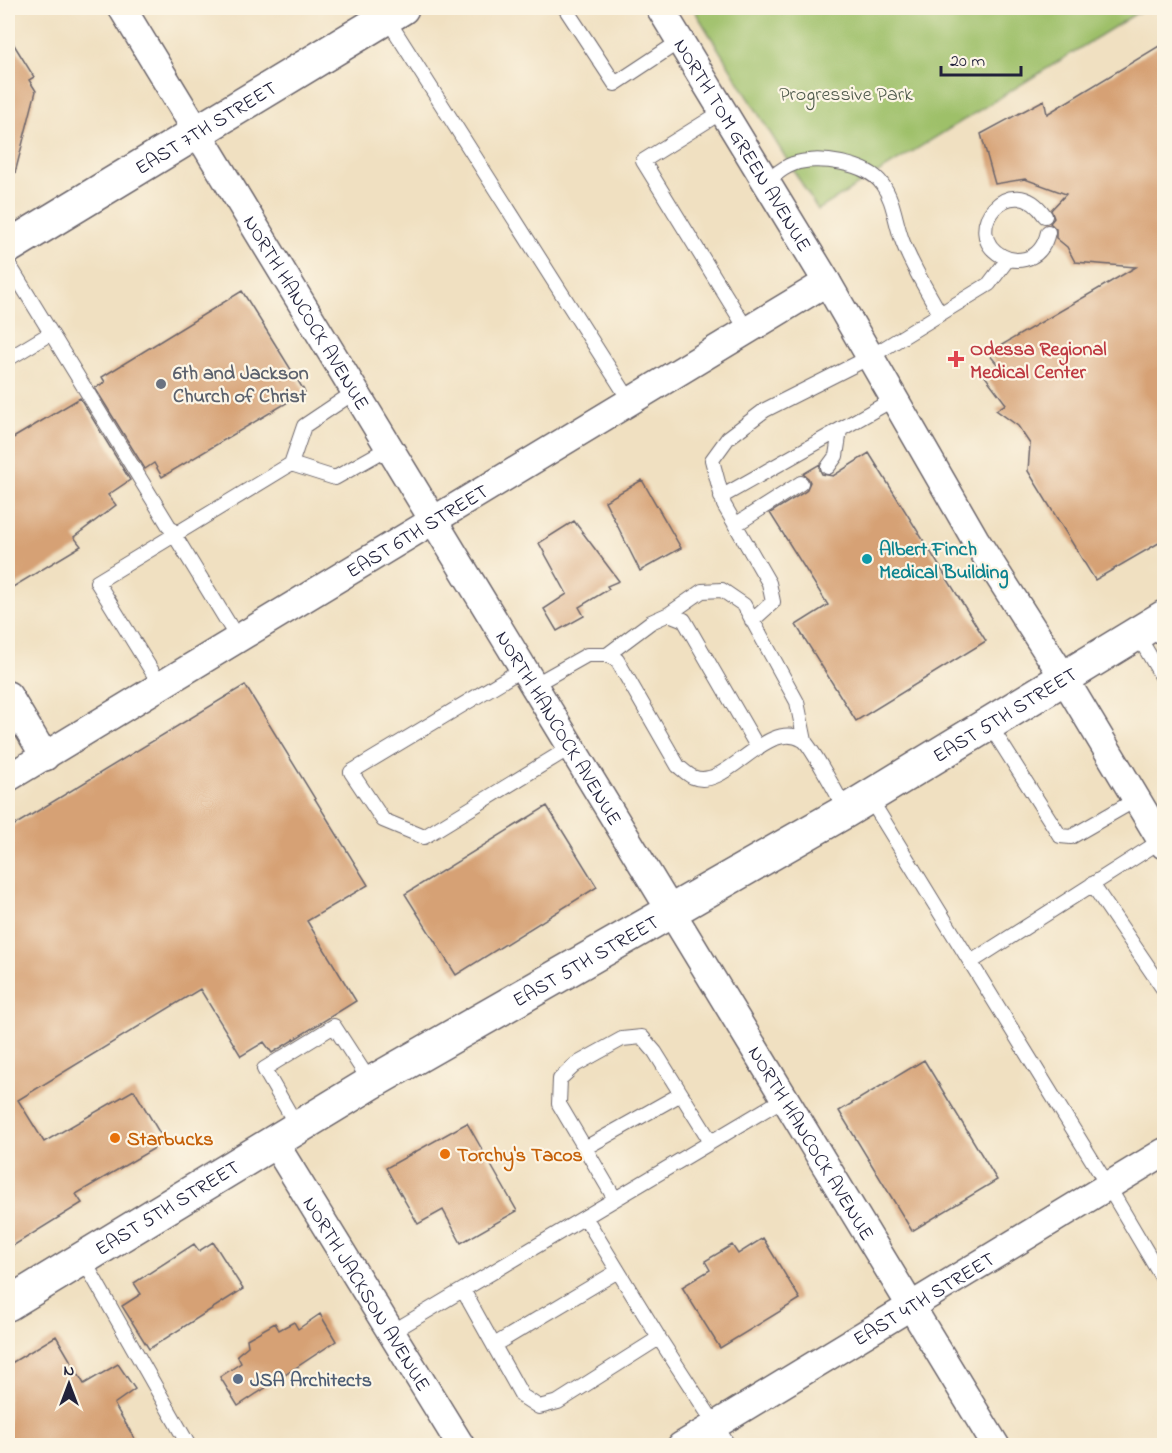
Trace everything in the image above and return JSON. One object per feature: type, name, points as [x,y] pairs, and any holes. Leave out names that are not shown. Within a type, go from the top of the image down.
[{"type":"street","name":"NORTH HANCOCK AVENUE","points":[[122,8],[996,1446]]},
{"type":"street","name":"NORTH TOM GREEN AVENUE","points":[[660,8],[827,282],[975,539],[1064,678]]},
{"type":"street","name":"EAST 7TH STREET","points":[[8,247],[198,132],[390,11]]},
{"type":"street","name":"EAST 6TH STREET","points":[[8,778],[827,282]]},
{"type":"street","name":"EAST 5TH STREET","points":[[8,1304],[371,1083],[857,804],[1164,617]]},
{"type":"street","points":[[1064,678],[1163,842]]},
{"type":"street","points":[[8,695],[45,757]]},
{"type":"street","name":"NORTH JACKSON AVENUE","points":[[286,1135],[392,1332],[460,1446]]},
{"type":"street","name":"EAST 4TH STREET","points":[[681,1446],[723,1435],[911,1305],[1164,1152]]},
{"type":"lane","points":[[565,8],[615,84],[680,41]]},
{"type":"lane","points":[[390,11],[630,401]]},
{"type":"lane","points":[[723,111],[643,160],[747,330]]},
{"type":"lane","points":[[766,182],[792,164],[809,160],[838,161],[874,174],[883,185],[902,241],[940,314]]},
{"type":"lane","points":[[1045,216],[1031,201],[1011,198],[993,208],[987,217],[986,238],[998,254],[1017,260],[1034,255],[1041,249],[1048,232]]},
{"type":"lane","points":[[752,621],[773,602],[769,583],[724,505],[712,460],[728,438],[765,410],[870,357],[940,314],[988,284],[1008,259]]},
{"type":"lane","points":[[8,263],[238,639]]},
{"type":"lane","points":[[8,359],[51,333]]},
{"type":"lane","points":[[161,686],[98,582],[291,464],[304,426],[356,391]]},
{"type":"lane","points":[[721,497],[894,399]]},
{"type":"lane","points":[[828,466],[836,456],[840,430]]},
{"type":"lane","points":[[291,464],[335,478],[390,447]]},
{"type":"lane","points":[[735,525],[801,483]]},
{"type":"lane","points":[[607,655],[651,622],[669,614],[702,591],[722,590],[744,605],[797,702],[806,741],[857,804],[971,962],[1164,1281]]},
{"type":"lane","points":[[669,614],[684,620],[758,748]]},
{"type":"lane","points":[[1137,634],[1164,680]]},
{"type":"lane","points":[[571,747],[424,837],[383,820],[351,772],[529,677],[587,655],[607,655],[617,660],[678,766],[693,778],[711,779],[776,737],[791,735],[806,741]]},
{"type":"lane","points":[[988,724],[1060,836],[1071,837],[1137,799]]},
{"type":"lane","points":[[971,962],[1092,884],[1163,842]]},
{"type":"lane","points":[[1092,884],[1164,990]]},
{"type":"lane","points":[[286,1135],[264,1069],[334,1026],[371,1083]]},
{"type":"lane","points":[[615,1199],[558,1104],[560,1079],[575,1065],[622,1039],[642,1037],[655,1052],[711,1142]]},
{"type":"lane","points":[[585,1148],[681,1094]]},
{"type":"lane","points":[[392,1332],[785,1098]]},
{"type":"lane","points":[[585,1217],[659,1338],[723,1435]]},
{"type":"lane","points":[[82,1259],[189,1446]]},
{"type":"lane","points":[[494,1345],[618,1271]]},
{"type":"lane","points":[[463,1290],[522,1396],[539,1407],[558,1402],[659,1338]]},
{"type":"green space","name":"Progressive Park","points":[[693,8],[1145,8],[818,210]]},
{"type":"building","points":[[8,35],[34,77],[29,80],[36,91],[15,173],[8,173]]},
{"type":"building","points":[[1164,43],[1164,540],[1095,580],[1028,471],[1030,444],[1018,426],[996,410],[1006,404],[984,375],[998,365],[988,353],[1136,267],[1075,262],[1067,247],[1056,238],[1056,229],[1050,223],[1054,218],[1051,210],[1066,194],[1025,179],[995,184],[981,134],[1044,100],[1047,114]]},
{"type":"building","points":[[242,291],[305,392],[162,477],[154,463],[145,469],[95,388],[105,382],[102,377]]},
{"type":"building","points":[[80,398],[130,480],[108,495],[116,505],[74,537],[81,546],[8,590],[8,441]]},
{"type":"building","name":"Albert Finch Medical Building","points":[[869,453],[986,641],[856,721],[796,625],[828,605],[770,513],[806,491],[810,482],[803,474],[820,464],[822,474],[833,476]]},
{"type":"building","points":[[642,480],[681,548],[640,571],[605,501]]},
{"type":"building","points":[[574,521],[619,581],[607,586],[609,589],[579,607],[584,616],[557,631],[544,609],[567,594],[539,543]]},
{"type":"building","points":[[245,685],[368,885],[307,921],[356,1001],[272,1053],[264,1042],[241,1056],[200,989],[18,1100],[44,1142],[134,1090],[165,1142],[76,1194],[82,1203],[8,1249],[8,829]]},
{"type":"building","points":[[547,806],[597,887],[456,975],[405,894]]},
{"type":"building","points":[[924,1060],[997,1180],[912,1231],[839,1111]]},
{"type":"building","points":[[467,1123],[517,1211],[461,1243],[443,1210],[418,1224],[386,1168]]},
{"type":"building","points":[[763,1238],[800,1299],[720,1348],[682,1287],[710,1270],[705,1261],[732,1245],[738,1254]]},
{"type":"building","points":[[213,1242],[243,1289],[149,1349],[122,1306],[141,1294],[134,1283],[194,1244],[199,1251]]},
{"type":"building","points":[[320,1314],[336,1341],[238,1406],[220,1377],[241,1363],[237,1355],[248,1346],[247,1339],[275,1323],[279,1330],[294,1322],[298,1329]]},
{"type":"building","points":[[56,1336],[84,1384],[118,1364],[135,1389],[114,1404],[139,1446],[8,1446],[8,1365]]},
{"type":"place","name":"Odessa Regional Medical Center","points":[[956,359]]},
{"type":"place","name":"6th and Jackson Church of Christ","points":[[161,384]]},
{"type":"place","name":"Albert Finch Medical Building","points":[[867,559]]},
{"type":"place","name":"Starbucks","points":[[115,1138]]},
{"type":"place","name":"Torchy's Tacos","points":[[445,1154]]},
{"type":"place","name":"JSA Architects","points":[[238,1379]]}]
